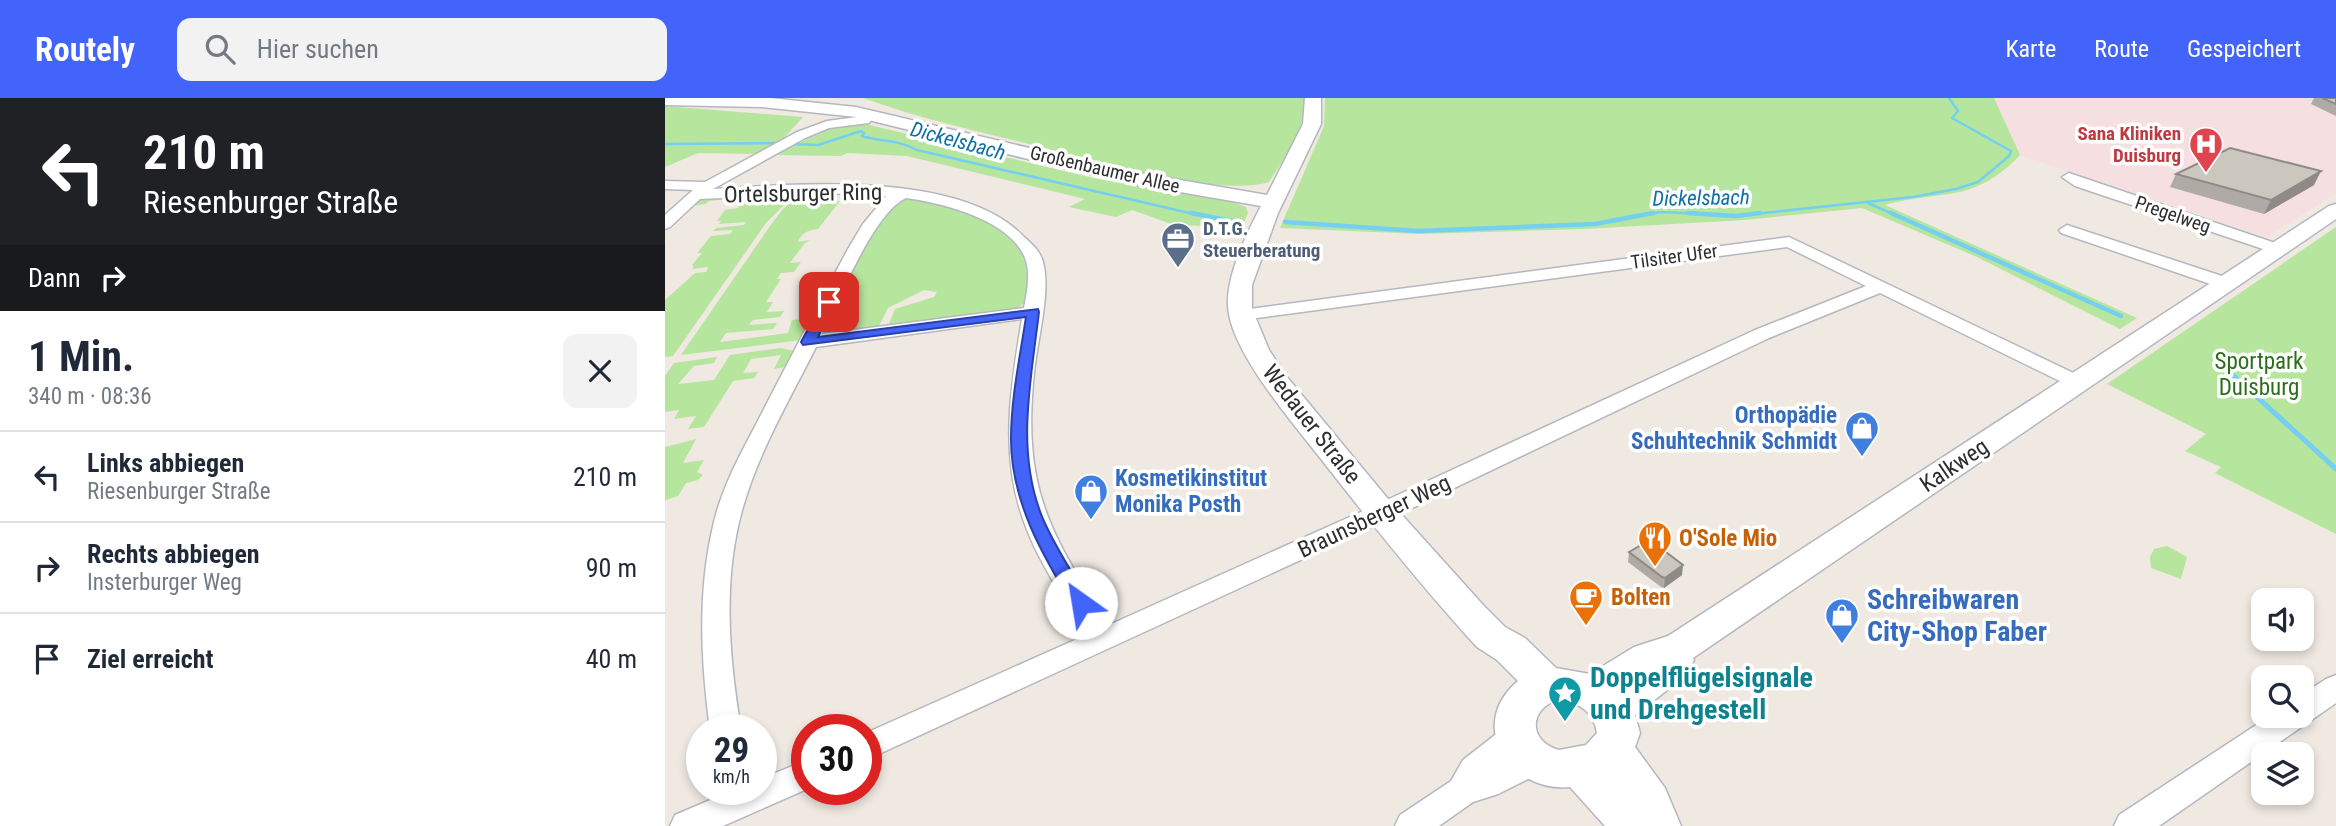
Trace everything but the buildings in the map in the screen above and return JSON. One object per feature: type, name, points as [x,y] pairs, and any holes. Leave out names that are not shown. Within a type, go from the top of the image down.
[{"type":"main road","points":[[762,102],[785,98]]},
{"type":"main road","name":"Wedauer Straße","points":[[1313,98],[1312,124],[1273,202],[1240,285],[1242,315],[1256,351],[1276,382],[1381,513],[1491,637],[1505,671],[1535,691]]},
{"type":"main road","name":"Großenbaumer Allee","points":[[665,100],[828,108],[865,120],[938,130]]},
{"type":"main road","name":"Großenbaumer Allee","points":[[701,102],[762,102],[828,108],[938,130],[1122,176],[1273,202]]},
{"type":"main road","name":"Kalkweg","points":[[1600,729],[1670,666],[1682,646],[2336,210]]},
{"type":"main road","points":[[1600,729],[1557,768],[1525,749],[1513,717],[1535,691],[1571,683],[1649,802],[1658,826]]},
{"type":"main road","points":[[1600,729],[1628,818],[1645,826]]},
{"type":"street","points":[[665,224],[694,195],[797,137],[828,108]]},
{"type":"street","name":"Pregelweg","points":[[2070,177],[2080,183],[2278,249]]},
{"type":"street","points":[[665,185],[708,186]]},
{"type":"street","name":"Ortelsburger Ring","points":[[694,195],[804,189],[904,194],[965,207],[1012,230],[1031,252],[1037,268],[1019,412],[1022,472],[1033,516],[1051,554],[1103,639]]},
{"type":"street","points":[[724,714],[716,656],[716,586],[726,522],[742,476],[869,227],[890,200],[904,194]]},
{"type":"street","points":[[2067,230],[2228,284]]},
{"type":"street","name":"Tilsiter Ufer","points":[[1242,315],[1777,242],[1795,243],[2077,382]]},
{"type":"street","name":"Braunsberger Weg","points":[[882,740],[1381,513],[1762,334],[1882,286]]},
{"type":"street","points":[[808,342],[1033,312]]},
{"type":"street","points":[[2314,702],[2336,687]]},
{"type":"street","points":[[2131,826],[2276,728]]},
{"type":"street","points":[[1412,826],[1463,791],[1486,785],[1525,749]]},
{"type":"street","points":[[687,826],[740,807],[791,782]]},
{"type":"shaded area","name":"Sana Kliniken Duisburg","points":[[1994,98],[2336,98],[2336,193],[2267,237],[2020,155]]},
{"type":"green space","points":[[863,98],[1304,98],[1304,109],[1294,142],[1269,182],[1247,186],[1187,181],[1118,167],[947,124]]},
{"type":"green space","points":[[1325,98],[1994,98],[2020,155],[2003,171],[1971,189],[1885,205],[2137,318],[2120,329],[1977,257],[1862,208],[1745,220],[1584,229],[1421,234],[1280,228],[1324,126]]},
{"type":"green space","points":[[665,106],[803,117],[784,138],[757,154],[698,153],[665,167]]},
{"type":"green space","points":[[865,124],[1098,179],[1230,201],[1246,207],[1248,213],[1242,227],[1174,225],[1132,210],[1116,217],[1069,207],[1085,199],[907,156],[847,153],[841,156],[774,155],[835,126]]},
{"type":"green space","points":[[804,191],[827,191],[821,203],[840,201],[818,229],[801,236],[798,242],[810,240],[790,263],[801,262],[794,272],[781,273],[777,279],[781,279],[766,302],[773,302],[767,312],[784,311],[780,317],[753,320],[749,325],[777,323],[773,329],[726,333],[720,342],[788,333],[792,320],[814,318],[801,340],[681,355],[770,226],[783,209]]},
{"type":"green space","points":[[797,192],[766,223],[673,356],[665,357],[665,300],[695,273],[706,272],[708,267],[692,269],[692,265],[702,253],[697,253],[711,236],[730,234],[733,230],[713,231],[716,228],[744,225],[746,222],[719,224],[721,221],[717,221],[725,210],[738,208],[743,197],[692,206],[701,198]]},
{"type":"green space","points":[[912,198],[961,210],[994,225],[1007,235],[1018,248],[1025,263],[1026,301],[1017,309],[888,326],[895,309],[934,297],[937,292],[924,290],[888,308],[878,328],[830,336],[823,333],[860,255],[873,234],[899,203]]},
{"type":"green space","name":"Sportpark Duisburg","points":[[2336,227],[2336,534],[2215,473],[2221,467],[2185,451],[2206,434],[2107,384]]},
{"type":"green space","points":[[781,348],[794,351],[786,367],[774,369],[781,355],[751,359],[743,373],[758,372],[754,378],[733,381],[704,427],[688,429],[696,416],[674,419],[679,410],[665,412],[665,376],[674,363],[717,357],[714,363],[694,366],[678,384],[714,380],[730,355]]},
{"type":"green space","points":[[696,439],[683,463],[704,460],[697,472],[703,475],[698,480],[686,483],[678,496],[666,500],[665,503],[665,447]]},
{"type":"green space","points":[[2167,546],[2187,557],[2181,579],[2151,568],[2150,557],[2154,549]]},
{"type":"waterway","name":"Dickelsbach","points":[[1744,215],[1913,197],[1978,182],[2009,156],[2011,151],[1952,118],[1958,111],[1949,98]]},
{"type":"waterway","name":"Dickelsbach","points":[[791,144],[818,145],[861,131],[864,133],[862,136],[904,144],[917,150],[1198,215]]},
{"type":"waterway","name":"Dickelsbach","points":[[665,144],[781,143]]},
{"type":"waterway","points":[[1868,203],[1895,215]]},
{"type":"waterway","name":"Dickelsbach","points":[[1644,215],[1661,212],[1720,215]]},
{"type":"waterway","name":"Dickelsbach","points":[[1191,213],[1242,223]]},
{"type":"waterway","name":"Dickelsbach","points":[[1285,222],[1418,231],[1595,224],[1653,213]]},
{"type":"waterway","name":"Dickelsbach","points":[[1688,213],[1720,215]]},
{"type":"waterway","name":"Dickelsbach","points":[[1744,215],[1760,213]]},
{"type":"waterway","points":[[1891,213],[2121,316]]},
{"type":"waterway","name":"Dickelsbach","points":[[1720,215],[1744,215]]},
{"type":"waterway","points":[[2216,359],[2225,367]]},
{"type":"waterway","points":[[2223,366],[2336,469]]},
{"type":"place","name":"Sana Kliniken Duisburg","points":[[2206,174]]},
{"type":"place","name":"D.T.G. Steuerberatung","points":[[1178,269]]},
{"type":"place","name":"Orthopädie Schuhtechnik Schmidt","points":[[1862,458]]},
{"type":"place","name":"Kosmetikinstitut Monika Posth","points":[[1091,521]]},
{"type":"place","name":"O'Sole Mio","points":[[1655,568]]},
{"type":"place","name":"Bolten","points":[[1586,627]]},
{"type":"place","name":"Schreibwaren City-Shop Faber","points":[[1842,645]]},
{"type":"place","name":"Doppelflügelsignale und Drehgestell","points":[[1565,723]]},
{"type":"route","points":[[829,302],[808,342],[1033,312],[1019,412],[1022,472],[1033,516],[1051,554],[1081,603]]}]
